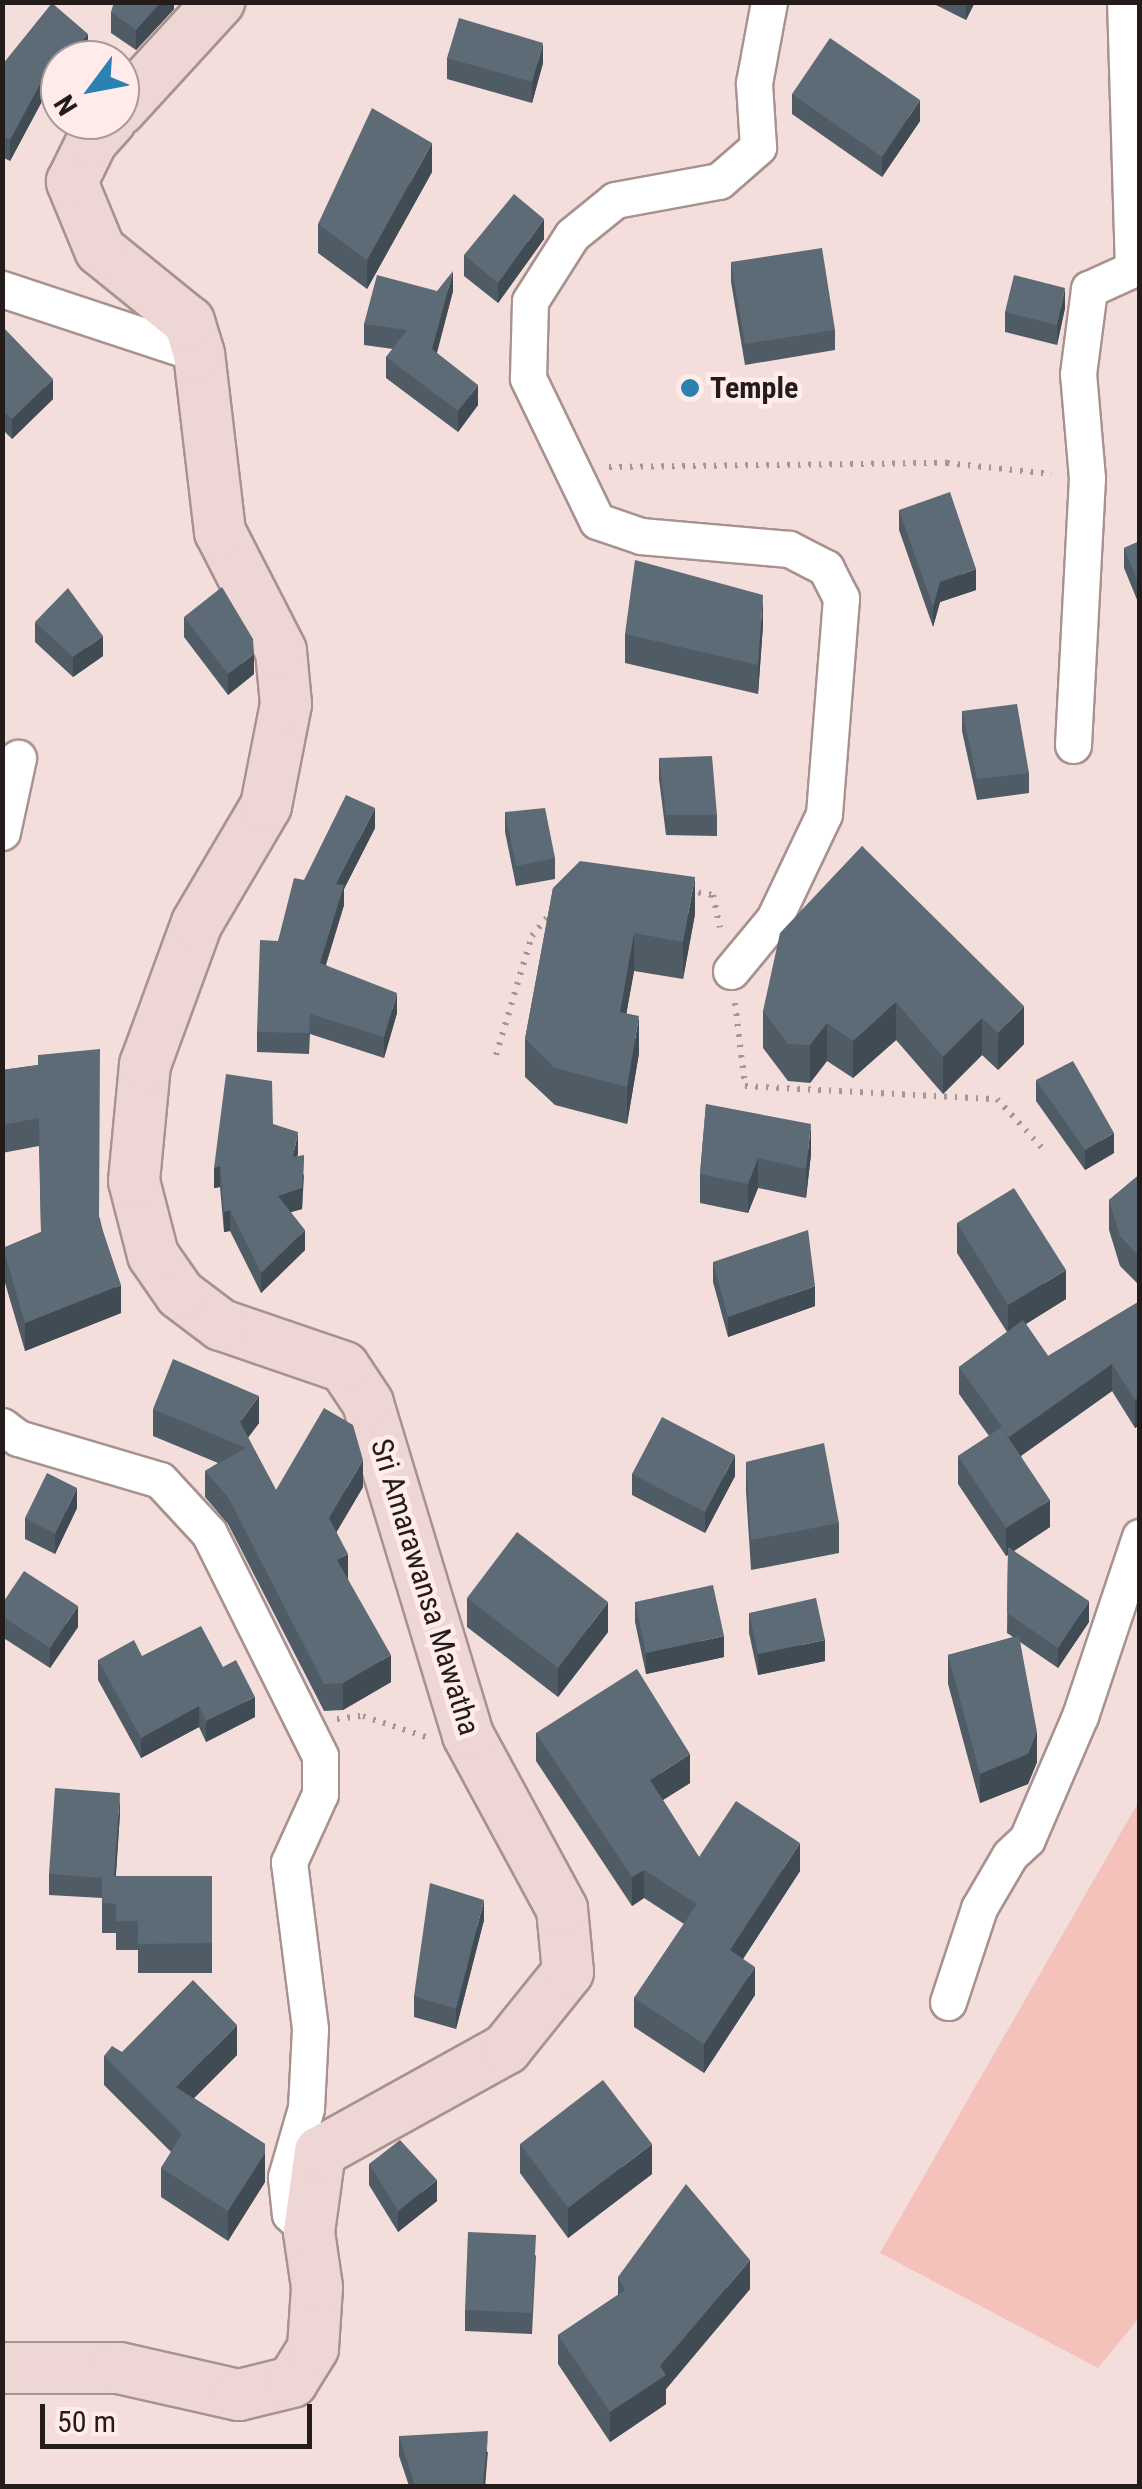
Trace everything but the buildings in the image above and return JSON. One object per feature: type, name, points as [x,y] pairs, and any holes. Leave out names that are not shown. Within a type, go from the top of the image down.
[{"type":"street","points":[[140,88],[219,2]]},
{"type":"street","points":[[731,971],[774,920],[824,814],[840,598],[826,568],[789,549],[641,536],[597,521],[568,468],[528,378],[530,301],[572,236],[615,200],[719,181],[758,147],[754,84],[769,2]]},
{"type":"street","points":[[1073,746],[1087,478],[1078,374],[1089,290],[1134,268],[1125,2]]},
{"type":"street","points":[[93,140],[72,182],[100,250],[189,322],[200,354]]},
{"type":"street","points":[[2,288],[200,354]]},
{"type":"street","name":"Sri Amarawansa Mawatha","points":[[2,2368],[120,2368],[240,2396],[292,2382],[313,2348],[317,2287],[309,2232],[320,2152],[506,2048],[568,1972],[562,1909],[468,1735],[368,1403],[344,1367],[222,1325],[180,1294],[153,1255],[134,1181],[144,1065],[197,923],[266,806],[286,704],[281,652],[220,532],[200,354]]},
{"type":"street","points":[[2,832],[18,758]]},
{"type":"street","points":[[2,1426],[18,1438],[160,1480],[209,1534],[320,1756],[320,1794],[289,1862],[310,2029],[306,2108],[286,2177],[290,2214],[309,2232]]},
{"type":"street","points":[[948,2002],[978,1908],[1010,1855],[1027,1839],[1080,1716],[1140,1537]]},
{"type":"path","points":[[568,468],[946,463],[1087,478]]},
{"type":"path","points":[[676,889],[712,895],[731,971],[745,1086],[997,1099],[1044,1150]]},
{"type":"path","points":[[496,1055],[532,936],[566,895]]},
{"type":"path","points":[[301,1719],[364,1716],[434,1740],[468,1735]]},
{"type":"shaded area","points":[[1139,1801],[1139,2318],[1098,2368],[880,2253]]},
{"type":"place","name":"Temple","points":[[690,388]]}]
